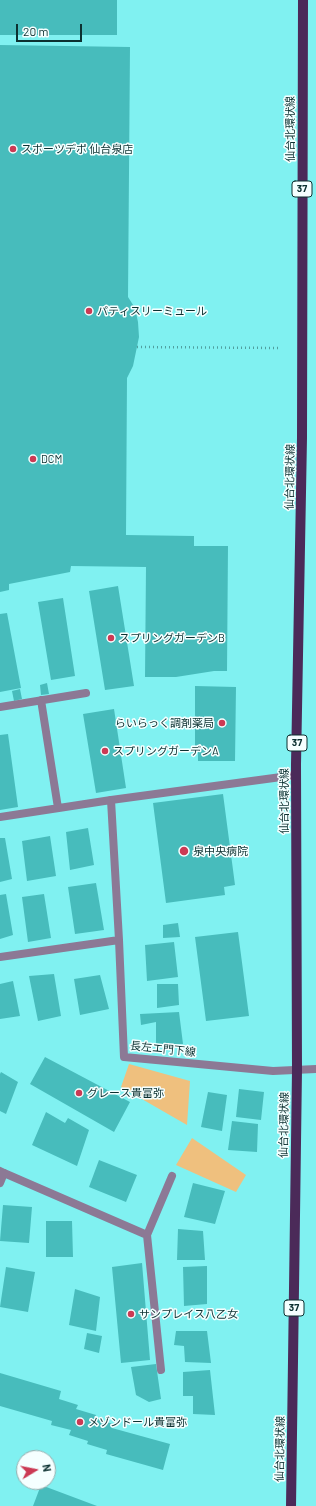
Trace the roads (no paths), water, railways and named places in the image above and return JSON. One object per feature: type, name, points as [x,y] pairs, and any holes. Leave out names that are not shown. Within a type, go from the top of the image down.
[{"type":"main road","name":"仙台北環状線","points":[[291,1506],[297,1070],[296,775],[302,438],[303,0]]},
{"type":"street","points":[[0,707],[86,693]]},
{"type":"street","points":[[41,700],[58,808]]},
{"type":"street","points":[[0,817],[111,800],[296,775]]},
{"type":"street","name":"長左エ門下線","points":[[111,800],[120,940],[124,1057],[273,1071],[316,1069]]},
{"type":"street","points":[[0,957],[120,940]]},
{"type":"street","points":[[0,1182],[2,1172],[147,1235]]},
{"type":"street","points":[[161,1370],[147,1235],[172,1176]]},
{"type":"place","name":"スポーツデポ 仙台泉店","points":[[13,149]]},
{"type":"place","name":"パティスリーミュール","points":[[89,311]]},
{"type":"place","name":"DCM","points":[[33,459]]},
{"type":"place","name":"スプリングガーデンB","points":[[111,638]]},
{"type":"place","name":"らいらっく調剤薬局","points":[[222,723]]},
{"type":"place","name":"スプリングガーデンA","points":[[105,751]]},
{"type":"place","name":"泉中央病院","points":[[184,851]]},
{"type":"place","name":"グレース貴富弥","points":[[79,1093]]},
{"type":"place","name":"サンプレイス八乙女","points":[[131,1314]]},
{"type":"place","name":"メゾンドール貴富弥","points":[[80,1422]]}]
